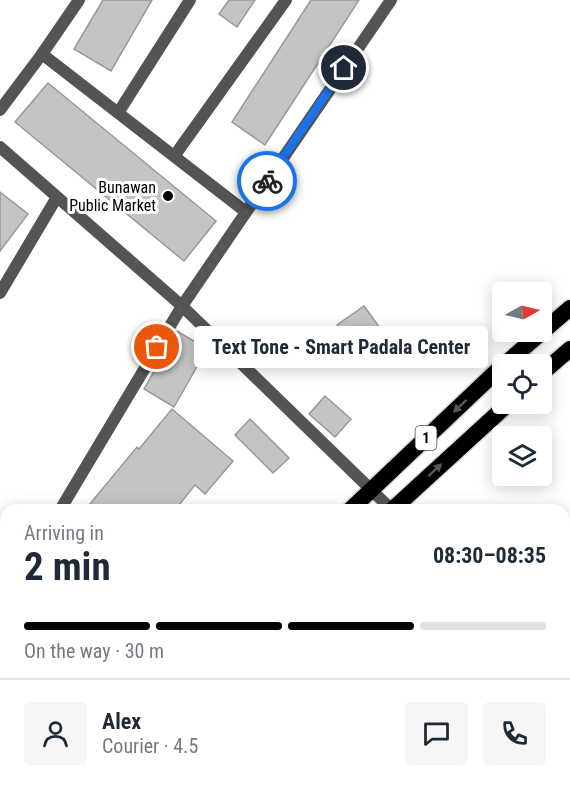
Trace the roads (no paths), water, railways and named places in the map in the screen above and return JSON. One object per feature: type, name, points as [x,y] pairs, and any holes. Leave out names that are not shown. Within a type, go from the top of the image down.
[{"type":"highway","name":"1","points":[[517,354],[570,308]]},
{"type":"highway","points":[[552,364],[570,349]]},
{"type":"highway","name":"1","points":[[356,504],[492,376]]},
{"type":"highway","name":"1","points":[[399,504],[497,414]]},
{"type":"street","points":[[0,110],[79,0]]},
{"type":"street","points":[[118,113],[190,0]]},
{"type":"street","points":[[175,156],[286,0]]},
{"type":"street","points":[[64,504],[182,306],[392,0]]},
{"type":"street","points":[[42,54],[246,212]]},
{"type":"street","points":[[0,147],[182,306],[386,504]]},
{"type":"street","points":[[0,293],[57,197]]},
{"type":"place","name":"Bunawan Public Market","points":[[168,196]]},
{"type":"place","name":"Text Tone - Smart Padala Center","points":[[157,347]]}]
